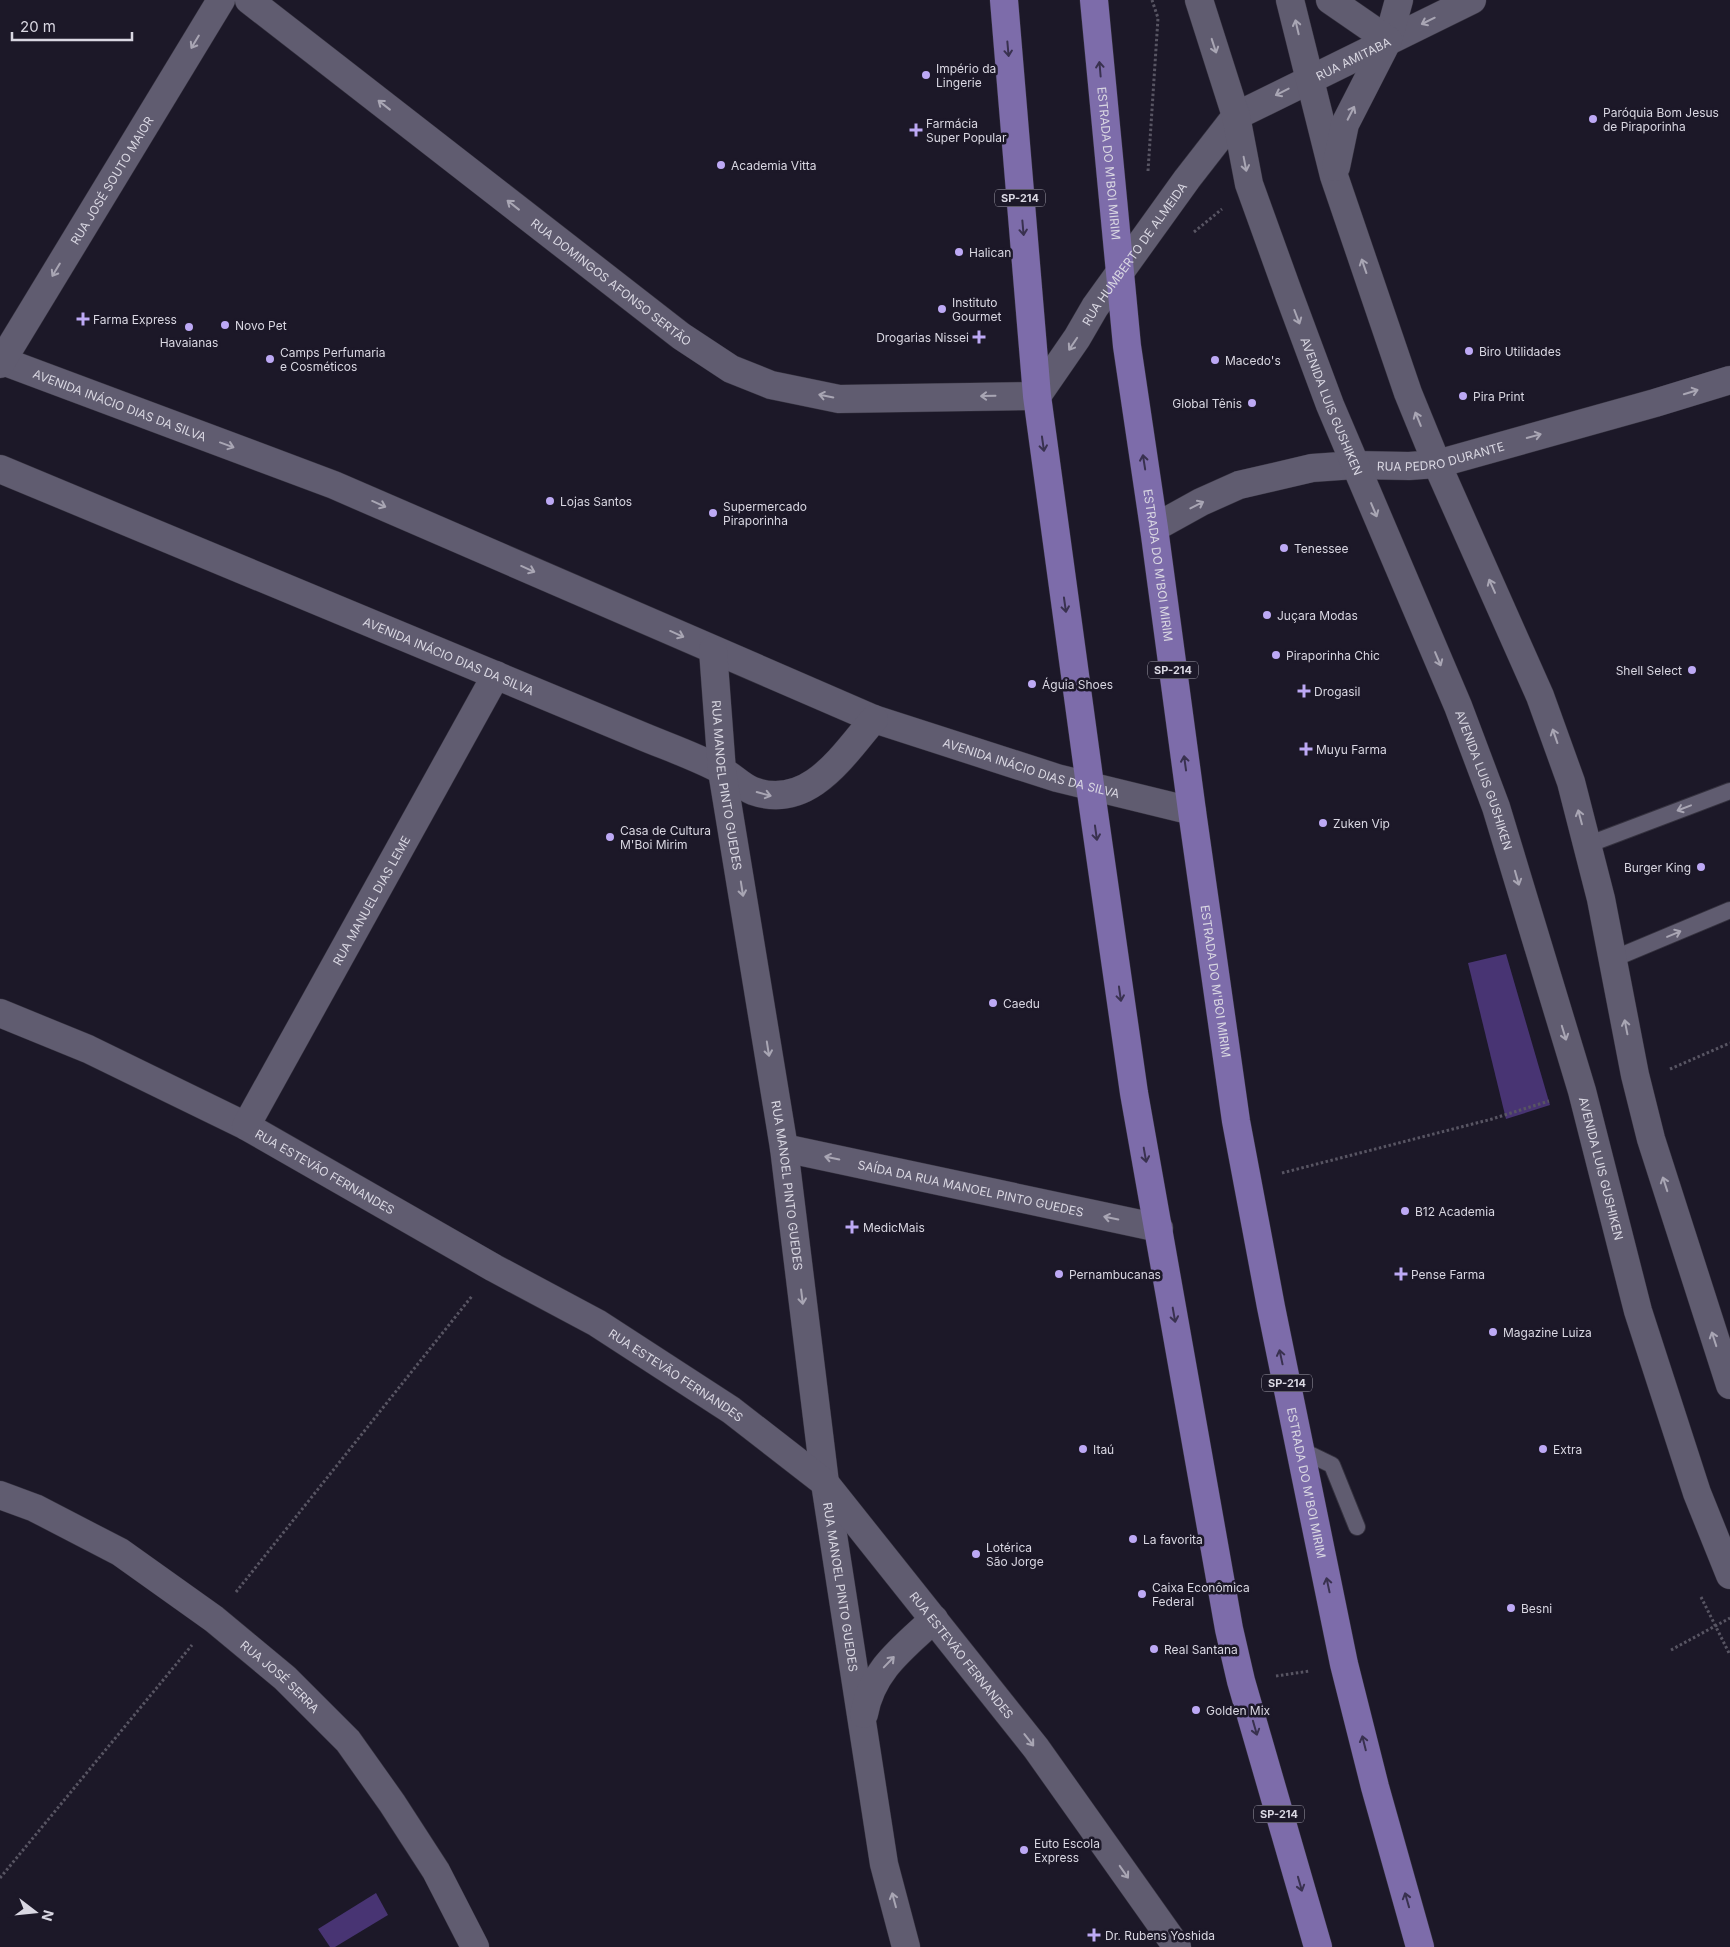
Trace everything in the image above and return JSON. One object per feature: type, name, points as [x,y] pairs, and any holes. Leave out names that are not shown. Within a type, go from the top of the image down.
[{"type":"main road","name":"SP-214","points":[[1004,0],[1037,396],[1134,1093],[1229,1629],[1241,1681],[1318,1947]]},
{"type":"main road","name":"ESTRADA DO M'BOI MIRIM","points":[[1094,0],[1127,346],[1236,1121],[1344,1664],[1375,1787],[1420,1947]]},
{"type":"street","name":"RUA JOSÉ SOUTO MAIOR","points":[[0,361],[221,0]]},
{"type":"street","name":"RUA DOMINGOS AFONSO SERTÃO","points":[[249,0],[681,336],[731,369],[771,385],[839,399],[1037,396]]},
{"type":"street","name":"AVENIDA LUIS GUSHIKEN","points":[[1199,0],[1236,116],[1249,184],[1326,396],[1458,706],[1496,807],[1582,1091],[1638,1310],[1697,1493],[1730,1575]]},
{"type":"street","points":[[1290,0],[1334,176],[1408,393],[1437,464],[1540,696],[1571,782],[1601,900],[1651,1139],[1730,1385]]},
{"type":"street","points":[[1330,0],[1388,40]]},
{"type":"street","points":[[1334,176],[1346,124],[1388,40],[1400,0]]},
{"type":"street","name":"RUA AMITABA","points":[[1236,116],[1309,78],[1472,0]]},
{"type":"street","name":"RUA HUMBERTO DE ALMEIDA","points":[[1037,396],[1077,338],[1095,307],[1187,179],[1236,116]]},
{"type":"street","name":"AVENIDA INÁCIO DIAS DA SILVA","points":[[0,361],[334,484],[874,719],[1057,778],[1192,811]]},
{"type":"street","name":"RUA PEDRO DURANTE","points":[[1154,528],[1201,502],[1239,485],[1312,468],[1354,465],[1409,466],[1437,464],[1730,380]]},
{"type":"street","name":"AVENIDA INÁCIO DIAS DA SILVA","points":[[0,469],[722,771],[751,790],[772,796],[793,794],[814,783],[828,772],[874,719]]},
{"type":"street","name":"RUA MANOEL PINTO GUEDES","points":[[713,650],[722,771],[784,1148],[825,1483],[884,1864],[906,1947]]},
{"type":"street","name":"RUA MANUEL DIAS LEME","points":[[246,1126],[496,675]]},
{"type":"street","name":"RUA ESTEVÃO FERNANDES","points":[[0,1013],[88,1049],[246,1126],[494,1268],[597,1323],[731,1410],[825,1483],[1036,1748],[1177,1947]]},
{"type":"street","name":"SAÍDA DA RUA MANOEL PINTO GUEDES","points":[[784,1148],[1159,1228]]},
{"type":"street","name":"RUA JOSÉ SERRA","points":[[0,1495],[35,1508],[120,1552],[214,1619],[285,1678],[348,1741],[392,1802],[436,1871],[475,1947]]},
{"type":"street","name":"RUA MANOEL PINTO GUEDES","points":[[862,1721],[867,1700],[882,1669],[934,1619]]},
{"type":"lane","points":[[1587,845],[1730,791]]},
{"type":"lane","points":[[1613,959],[1730,910]]},
{"type":"lane","points":[[1300,1450],[1332,1465],[1357,1527]]},
{"type":"path","points":[[1147,177],[1158,18],[1152,0]]},
{"type":"path","points":[[1638,1084],[1730,1043]]},
{"type":"path","points":[[1248,1182],[1492,1119],[1582,1091]]},
{"type":"path","points":[[0,1878],[214,1619],[494,1268]]},
{"type":"path","points":[[1671,1650],[1730,1618]]},
{"type":"path","points":[[1241,1681],[1320,1670],[1344,1664]]},
{"type":"shaded area","points":[[1506,954],[1550,1105],[1506,1119],[1468,963]]},
{"type":"shaded area","points":[[376,1893],[388,1915],[335,1947],[330,1947],[318,1929]]},
{"type":"place","name":"Império da Lingerie","points":[[926,75]]},
{"type":"place","name":"Paróquia Bom Jesus de Piraporinha","points":[[1593,119]]},
{"type":"place","name":"Farmácia Super Popular","points":[[916,130]]},
{"type":"place","name":"Academia Vitta","points":[[721,165]]},
{"type":"place","name":"Halican","points":[[959,252]]},
{"type":"place","name":"Instituto Gourmet","points":[[942,309]]},
{"type":"place","name":"Farma Express","points":[[83,319]]},
{"type":"place","name":"Novo Pet","points":[[225,325]]},
{"type":"place","name":"Havaianas","points":[[189,327]]},
{"type":"place","name":"Drogarias Nissei","points":[[979,337]]},
{"type":"place","name":"Biro Utilidades","points":[[1469,351]]},
{"type":"place","name":"Camps Perfumaria e Cosméticos","points":[[270,359]]},
{"type":"place","name":"Macedo's","points":[[1215,360]]},
{"type":"place","name":"Pira Print","points":[[1463,396]]},
{"type":"place","name":"Global Tênis","points":[[1252,403]]},
{"type":"place","name":"Lojas Santos","points":[[550,501]]},
{"type":"place","name":"Supermercado Piraporinha","points":[[713,513]]},
{"type":"place","name":"Tenessee","points":[[1284,548]]},
{"type":"place","name":"Juçara Modas","points":[[1267,615]]},
{"type":"place","name":"Piraporinha Chic","points":[[1276,655]]},
{"type":"place","name":"Shell Select","points":[[1692,670]]},
{"type":"place","name":"Águia Shoes","points":[[1032,684]]},
{"type":"place","name":"Drogasil","points":[[1304,691]]},
{"type":"place","name":"Muyu Farma","points":[[1306,749]]},
{"type":"place","name":"Zuken Vip","points":[[1323,823]]},
{"type":"place","name":"Casa de Cultura M'Boi Mirim","points":[[610,837]]},
{"type":"place","name":"Burger King","points":[[1701,867]]},
{"type":"place","name":"Caedu","points":[[993,1003]]},
{"type":"place","name":"B12 Academia","points":[[1405,1211]]},
{"type":"place","name":"MedicMais","points":[[852,1227]]},
{"type":"place","name":"Pernambucanas","points":[[1059,1274]]},
{"type":"place","name":"Pense Farma","points":[[1401,1274]]},
{"type":"place","name":"Magazine Luiza","points":[[1493,1332]]},
{"type":"place","name":"Itaú","points":[[1083,1449]]},
{"type":"place","name":"Extra","points":[[1543,1449]]},
{"type":"place","name":"La favorita","points":[[1133,1539]]},
{"type":"place","name":"Lotérica São Jorge","points":[[976,1554]]},
{"type":"place","name":"Caixa Econômica Federal","points":[[1142,1594]]},
{"type":"place","name":"Besni","points":[[1511,1608]]},
{"type":"place","name":"Real Santana","points":[[1154,1649]]},
{"type":"place","name":"Golden Mix","points":[[1196,1710]]},
{"type":"place","name":"Euto Escola Express","points":[[1024,1850]]},
{"type":"place","name":"Dr. Rubens Yoshida","points":[[1094,1935]]}]
